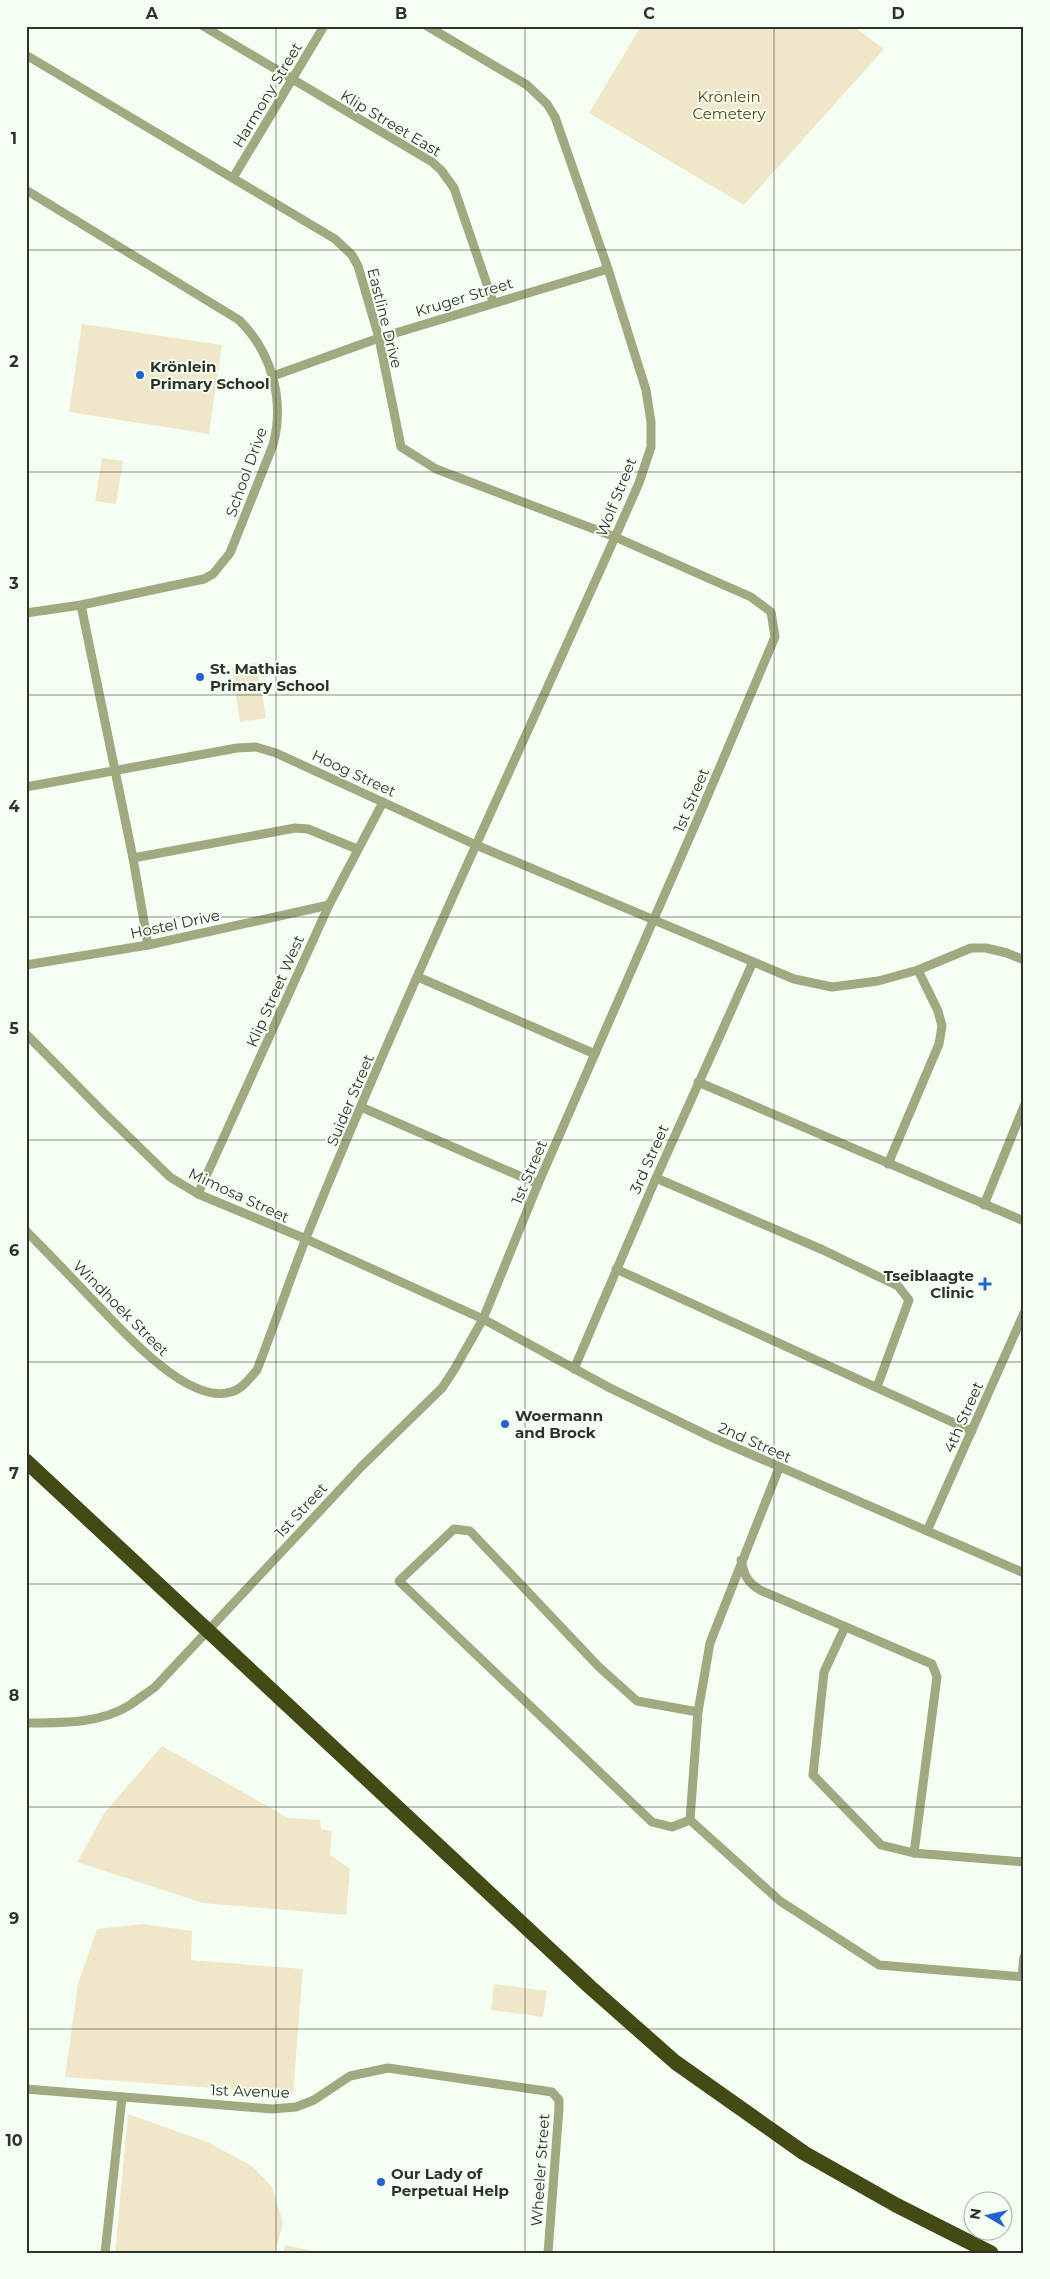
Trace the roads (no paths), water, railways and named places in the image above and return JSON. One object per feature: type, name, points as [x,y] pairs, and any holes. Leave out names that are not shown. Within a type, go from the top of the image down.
[{"type":"highway","points":[[26,1461],[583,1981],[675,2062],[804,2153],[842,2176],[991,2253]]},
{"type":"street","name":"Klip Street East","points":[[203,26],[432,162],[441,170],[454,188],[493,302]]},
{"type":"street","name":"Harmony Street","points":[[233,178],[324,26]]},
{"type":"street","name":"Wolf Street","points":[[427,26],[537,93],[555,117],[608,269],[646,390],[651,422],[651,447],[639,483],[476,845]]},
{"type":"street","name":"Eastline Drive","points":[[26,55],[335,239],[348,250],[358,266],[379,338],[402,447],[436,469],[615,537]]},
{"type":"street","name":"School Drive","points":[[26,190],[232,315],[247,328],[257,341],[274,376],[278,407],[275,439],[230,553],[224,563],[213,574],[204,579],[81,606],[26,613]]},
{"type":"street","name":"Kruger Street","points":[[274,376],[379,338],[493,302],[608,269]]},
{"type":"street","name":"1st Street","points":[[26,1723],[65,1722],[100,1717],[128,1706],[155,1686],[361,1467],[442,1388],[483,1319],[538,1184],[775,637],[770,612],[751,597],[615,537]]},
{"type":"street","points":[[81,606],[133,858],[148,945]]},
{"type":"street","name":"Hoog Street","points":[[26,787],[237,748],[256,747],[276,753],[476,845],[794,979],[832,987],[878,980],[918,970],[971,948],[986,948],[1007,953],[1024,960]]},
{"type":"street","name":"Klip Street West","points":[[198,1194],[329,904],[383,802]]},
{"type":"street","points":[[133,858],[295,828],[308,829],[357,849]]},
{"type":"street","name":"Suider Street","points":[[257,1370],[306,1239],[361,1107],[476,845]]},
{"type":"street","name":"Hostel Drive","points":[[26,965],[148,945],[329,904]]},
{"type":"street","name":"3rd Street","points":[[574,1368],[752,962]]},
{"type":"street","points":[[888,1164],[939,1044],[942,1026],[938,1011],[918,970]]},
{"type":"street","points":[[418,977],[595,1054]]},
{"type":"street","name":"Mimosa Street","points":[[26,1034],[170,1177],[198,1194],[306,1239],[483,1319]]},
{"type":"street","points":[[698,1082],[1024,1221]]},
{"type":"street","points":[[984,1205],[1024,1106]]},
{"type":"street","points":[[361,1107],[538,1184]]},
{"type":"street","points":[[656,1178],[823,1250],[898,1286],[909,1300],[877,1387]]},
{"type":"street","name":"Windhoek Street","points":[[26,1231],[133,1342],[159,1366],[176,1377],[194,1387],[211,1392],[231,1392],[246,1383],[257,1370]]},
{"type":"street","points":[[616,1269],[972,1430]]},
{"type":"street","name":"4th Street","points":[[927,1531],[1024,1313]]},
{"type":"street","name":"2nd Street","points":[[483,1319],[679,1422],[779,1468],[1024,1573]]},
{"type":"street","points":[[690,1820],[698,1712],[710,1643],[779,1468]]},
{"type":"street","points":[[690,1820],[672,1826],[652,1822],[400,1581],[454,1529],[470,1531],[599,1666],[637,1701],[698,1712]]},
{"type":"street","points":[[742,1560],[744,1574],[750,1583],[760,1590],[932,1664],[937,1677],[914,1853]]},
{"type":"street","points":[[845,1627],[824,1672],[813,1775],[881,1845],[914,1853],[1024,1862]]},
{"type":"street","points":[[690,1820],[780,1901],[879,1965],[1023,1976],[1024,1957]]},
{"type":"street","name":"1st Avenue","points":[[26,2089],[272,2109],[296,2107],[314,2100],[350,2076],[388,2068],[552,2092]]},
{"type":"street","name":"Wheeler Street","points":[[548,2253],[559,2108],[559,2100],[552,2092]]},
{"type":"street","points":[[105,2253],[122,2097]]},
{"type":"place","name":"Krönlein Primary School","points":[[140,375]]},
{"type":"place","name":"St. Mathias Primary School","points":[[200,677]]},
{"type":"place","name":"Tseiblaagte Clinic","points":[[985,1284]]},
{"type":"place","name":"Woermann and Brock","points":[[505,1424]]},
{"type":"place","name":"Our Lady of Perpetual Help","points":[[381,2182]]},
{"type":"park label","name":"Krönlein Cemetery","points":[[729,104]]}]
